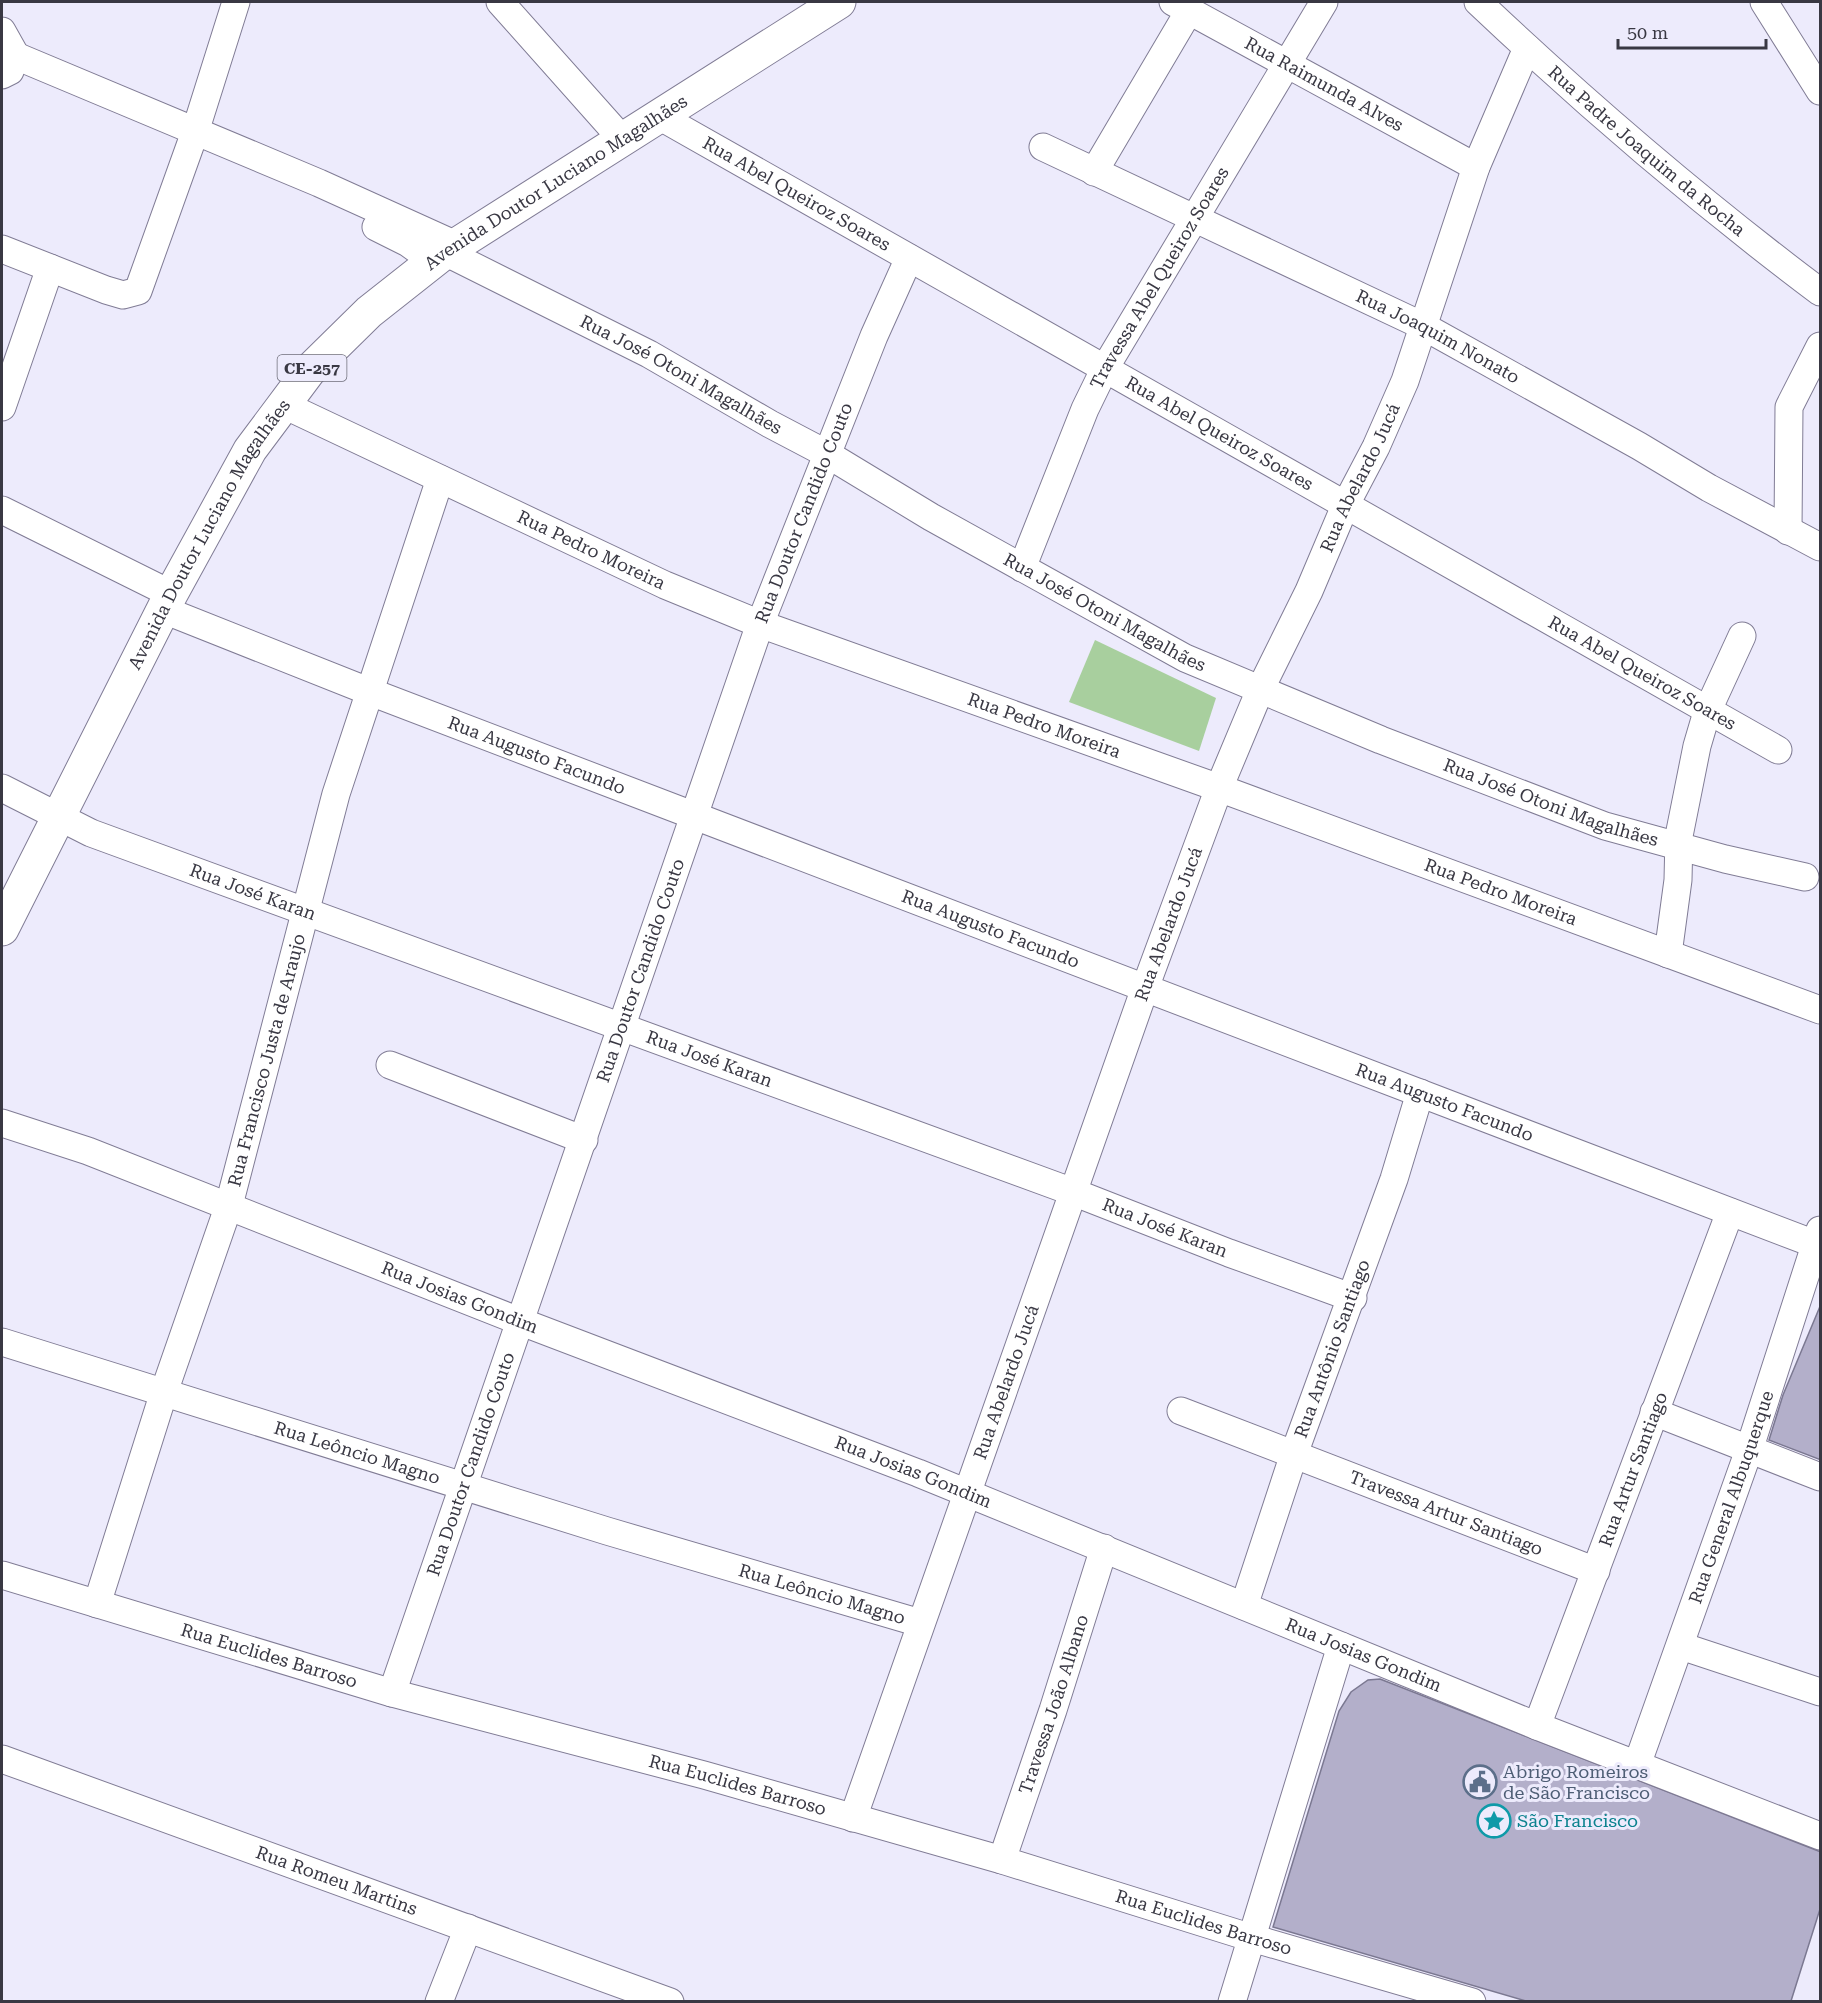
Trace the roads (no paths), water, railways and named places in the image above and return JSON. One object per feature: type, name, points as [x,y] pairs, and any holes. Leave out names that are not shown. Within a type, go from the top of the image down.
[{"type":"main road","name":"Avenida Doutor Luciano Magalhães","points":[[2,929],[167,602],[250,450],[282,404],[309,371],[369,312],[445,253],[839,2]]},
{"type":"street","points":[[2,249],[106,290],[123,295],[138,291],[193,139],[236,2]]},
{"type":"street","points":[[500,2],[622,139]]},
{"type":"street","name":"Travessa Abel Queiroz Soares","points":[[1022,567],[1082,418],[1105,368],[1324,2]]},
{"type":"street","name":"Rua Padre Joaquim da Rocha","points":[[1478,2],[1625,138],[1729,224],[1821,292]]},
{"type":"street","points":[[1764,2],[1821,91]]},
{"type":"street","points":[[1094,171],[1181,6]]},
{"type":"street","name":"Rua Raimunda Alves","points":[[1181,6],[1476,167]]},
{"type":"street","points":[[2,31],[9,68]]},
{"type":"street","name":"Rua Abelardo Jucá","points":[[853,1818],[1145,988],[1219,788],[1260,690],[1309,591],[1345,506],[1376,447],[1405,381],[1476,167],[1527,48]]},
{"type":"street","name":"Rua José Otoni Magalhães","points":[[9,68],[193,139],[319,183],[445,253],[649,354],[827,454],[931,518],[1185,658],[1534,800],[1605,825],[1805,877]]},
{"type":"street","name":"Rua Abel Queiroz Soares","points":[[659,116],[1345,506],[1636,668],[1707,712],[1778,750]]},
{"type":"street","name":"Rua Joaquim Nonato","points":[[1043,147],[1423,326],[1788,531],[1821,547]]},
{"type":"street","name":"Rua Doutor Candido Couto","points":[[392,1693],[622,1029],[693,813],[760,624],[827,454],[909,258]]},
{"type":"street","points":[[2,407],[50,268]]},
{"type":"street","points":[[1788,531],[1789,407],[1821,346]]},
{"type":"street","name":"Rua Pedro Moreira","points":[[282,404],[665,585],[760,624],[1219,788],[1821,1010]]},
{"type":"street","name":"Rua Francisco Justa de Araujo","points":[[97,1604],[164,1392],[229,1205],[336,794],[440,478]]},
{"type":"street","name":"Rua Augusto Facundo","points":[[2,510],[167,602],[368,692],[693,813],[1730,1212],[1819,1240]]},
{"type":"street","points":[[1668,954],[1678,880],[1678,845],[1697,746],[1707,712],[1742,636]]},
{"type":"street","name":"Rua José Karan","points":[[2,788],[57,818],[305,912],[1073,1192],[1229,1253],[1353,1298]]},
{"type":"street","points":[[390,1065],[584,1140]]},
{"type":"street","name":"Rua Antônio Santiago","points":[[1244,1606],[1294,1454],[1398,1170],[1420,1093]]},
{"type":"street","name":"Rua Josias Gondim","points":[[2,1123],[88,1151],[519,1321],[967,1492],[1537,1726],[1821,1836]]},
{"type":"street","name":"Rua Artur Santiago","points":[[1537,1726],[1730,1212]]},
{"type":"street","name":"Rua General Albuquerque","points":[[1637,1765],[1749,1450],[1819,1240]]},
{"type":"street","name":"Rua Leôncio Magno","points":[[2,1342],[607,1531],[921,1623]]},
{"type":"street","name":"Travessa Artur Santiago","points":[[1181,1411],[1596,1571]]},
{"type":"street","points":[[1654,1412],[1821,1477]]},
{"type":"street","name":"Travessa João Albano","points":[[1002,1860],[1053,1710],[1104,1548]]},
{"type":"street","name":"Rua Euclides Barroso","points":[[2,1575],[392,1693],[704,1775],[1002,1860],[1252,1938],[1472,2001]]},
{"type":"street","points":[[1232,2001],[1341,1646]]},
{"type":"street","points":[[1681,1646],[1821,1692]]},
{"type":"street","name":"Rua Romeu Martins","points":[[2,1759],[670,2001]]},
{"type":"street","points":[[439,2001],[468,1928]]},
{"type":"place","name":"Abrigo Romeiros de São Francisco","points":[[1480,1782]]},
{"type":"place","name":"São Francisco","points":[[1494,1821]]}]
